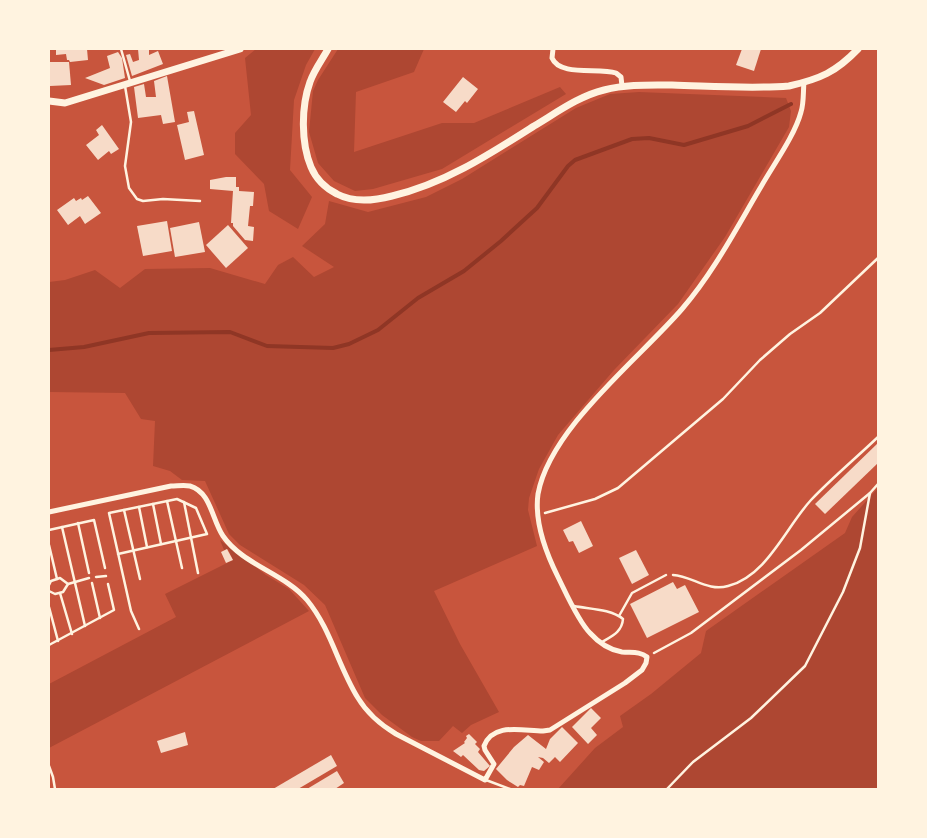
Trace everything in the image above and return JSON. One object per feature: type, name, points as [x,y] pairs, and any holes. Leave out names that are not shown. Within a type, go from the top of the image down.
[{"type":"street","points":[[49,101],[65,103],[240,49]]},
{"type":"street","points":[[328,49],[310,81],[306,94],[304,126],[308,160],[319,181],[329,190],[352,200],[364,201],[422,187],[488,155],[577,101],[592,94],[622,86],[637,85],[778,87],[804,82],[834,71],[858,49]]},
{"type":"street","points":[[553,49],[552,58],[557,66],[567,69],[616,73],[621,77],[622,86]]},
{"type":"street","points":[[49,512],[171,486],[190,486],[200,492],[205,498],[222,535],[233,547],[289,585],[305,598],[315,611],[358,698],[371,715],[382,726],[396,734],[485,780],[494,764],[484,746],[491,736],[503,730],[550,730],[625,683],[642,670],[646,663],[646,657],[642,653],[613,650],[601,642],[590,633],[572,605],[546,554],[538,514],[538,496],[542,478],[555,452],[569,431],[598,396],[682,309],[705,280],[796,124],[802,110],[804,82]]},
{"type":"lane","points":[[121,49],[128,84],[131,122],[125,166],[129,188],[137,199],[143,201],[163,199],[200,201]]},
{"type":"lane","points":[[619,616],[632,593],[666,575]]},
{"type":"lane","points":[[96,576],[106,576]]},
{"type":"lane","points":[[572,605],[608,612],[622,619],[622,626],[615,634],[601,642]]},
{"type":"lane","points":[[485,780],[510,789]]},
{"type":"path","points":[[538,514],[552,512],[595,499],[618,488],[723,399],[760,360],[790,334],[820,314],[878,258]]},
{"type":"path","points":[[666,575],[682,576],[716,588],[728,586],[742,580],[763,563],[811,501],[878,437]]},
{"type":"path","points":[[646,657],[691,633],[801,550],[870,493],[878,484]]},
{"type":"path","points":[[667,789],[693,762],[751,718],[805,666],[843,592],[860,548],[870,493]]},
{"type":"path","points":[[118,554],[207,534],[196,508],[177,499],[109,513],[118,554],[131,611],[139,629]]},
{"type":"path","points":[[167,501],[182,568]]},
{"type":"path","points":[[184,502],[198,574]]},
{"type":"path","points":[[153,504],[161,544]]},
{"type":"path","points":[[139,507],[147,547]]},
{"type":"path","points":[[124,510],[140,578]]},
{"type":"path","points":[[78,523],[100,618]]},
{"type":"path","points":[[62,527],[85,626]]},
{"type":"path","points":[[49,544],[57,579]]},
{"type":"path","points":[[49,585],[51,581],[60,578],[68,584]]},
{"type":"path","points":[[49,591],[54,594],[60,593],[63,592],[68,584],[90,578]]},
{"type":"path","points":[[60,593],[72,634]]},
{"type":"path","points":[[49,607],[58,641]]},
{"type":"path","points":[[49,766],[53,777],[54,789]]},
{"type":"shaded area","points":[[256,49],[315,49],[306,65],[294,100],[290,170],[312,197],[298,229],[269,211],[264,184],[235,154],[235,133],[251,115],[245,58]]},
{"type":"shaded area","points":[[338,49],[424,49],[414,72],[356,92],[354,152],[442,123],[474,123],[560,87],[566,94],[442,169],[373,189],[355,191],[334,181],[318,163],[309,132],[313,91]]},
{"type":"shaded area","points":[[639,92],[786,98],[791,111],[789,127],[725,237],[678,304],[614,370],[558,435],[539,469],[529,498],[528,510],[537,546],[434,591],[460,644],[499,712],[471,725],[462,733],[453,726],[439,741],[421,741],[412,737],[382,715],[365,698],[325,605],[304,585],[240,545],[229,534],[205,481],[182,480],[170,471],[153,466],[155,421],[141,419],[125,393],[49,392],[49,282],[65,280],[95,270],[120,288],[145,269],[210,268],[265,284],[278,265],[293,257],[314,277],[334,267],[302,246],[325,224],[329,201],[368,212],[426,197],[462,179],[576,108],[610,94]]},
{"type":"shaded area","points":[[878,488],[878,789],[558,789],[595,748],[623,727],[620,716],[651,694],[701,653],[706,631],[845,533],[852,517]]},
{"type":"shaded area","points":[[220,540],[266,575],[289,589],[309,611],[49,748],[49,684],[176,617],[165,594],[233,560],[228,549],[224,550]]},
{"type":"building","points":[[56,49],[87,49],[88,60],[70,62],[67,60],[66,54],[56,55]]},
{"type":"building","points":[[138,49],[149,49],[149,55],[158,51],[163,64],[132,76],[126,55],[130,54],[133,62],[139,60]]},
{"type":"building","points":[[742,49],[761,49],[754,71],[736,65]]},
{"type":"building","points":[[118,52],[122,58],[125,78],[104,85],[85,78],[110,68],[107,56]]},
{"type":"building","points":[[49,62],[69,62],[71,85],[50,86]]},
{"type":"building","points":[[167,76],[175,122],[163,124],[161,115],[138,118],[134,87],[144,84],[146,97],[156,97],[154,81]]},
{"type":"building","points":[[463,77],[478,89],[467,103],[465,101],[456,112],[443,102]]},
{"type":"building","points":[[194,111],[204,155],[185,160],[177,125],[189,122],[187,112]]},
{"type":"building","points":[[102,125],[119,149],[111,154],[109,151],[98,160],[86,145],[99,135],[96,130]]},
{"type":"building","points":[[236,177],[236,187],[239,187],[239,191],[254,192],[253,206],[250,206],[248,226],[254,227],[253,241],[245,240],[233,226],[233,223],[231,223],[233,191],[210,189],[210,180]]},
{"type":"building","points":[[88,196],[101,213],[85,224],[80,216],[68,225],[57,210],[74,198],[76,201]]},
{"type":"building","points":[[167,221],[172,251],[143,256],[137,226]]},
{"type":"building","points":[[199,222],[205,252],[175,257],[170,228]]},
{"type":"building","points":[[228,225],[248,248],[226,268],[206,245]]},
{"type":"building","points":[[878,443],[878,463],[825,514],[815,504]]},
{"type":"building","points":[[581,521],[593,546],[579,553],[573,541],[569,542],[563,530]]},
{"type":"building","points":[[227,549],[233,560],[226,563],[221,552]]},
{"type":"building","points":[[636,550],[649,575],[632,584],[619,558]]},
{"type":"building","points":[[673,582],[677,589],[685,585],[699,612],[647,638],[630,604]]},
{"type":"building","points":[[591,708],[601,718],[591,728],[597,735],[588,744],[572,727]]},
{"type":"building","points":[[562,727],[578,743],[560,762],[555,757],[549,763],[543,758],[538,757],[544,762],[539,770],[532,767],[524,786],[520,785],[518,787],[507,780],[496,769],[514,747],[528,735],[546,749],[550,739]]},
{"type":"building","points":[[185,732],[188,745],[161,753],[157,741]]},
{"type":"building","points":[[469,734],[477,742],[475,744],[480,749],[478,752],[490,766],[484,771],[479,770],[463,755],[461,757],[453,751],[465,743],[466,736]]},
{"type":"building","points":[[331,755],[337,766],[298,789],[273,789]]},
{"type":"building","points":[[337,771],[344,783],[335,789],[307,789]]},
{"type":"waterway","points":[[49,350],[84,347],[149,333],[230,332],[267,346],[333,348],[349,344],[378,330],[418,298],[464,271],[501,241],[537,208],[568,166],[575,160],[632,139],[649,138],[684,145],[748,126],[791,104]]}]
